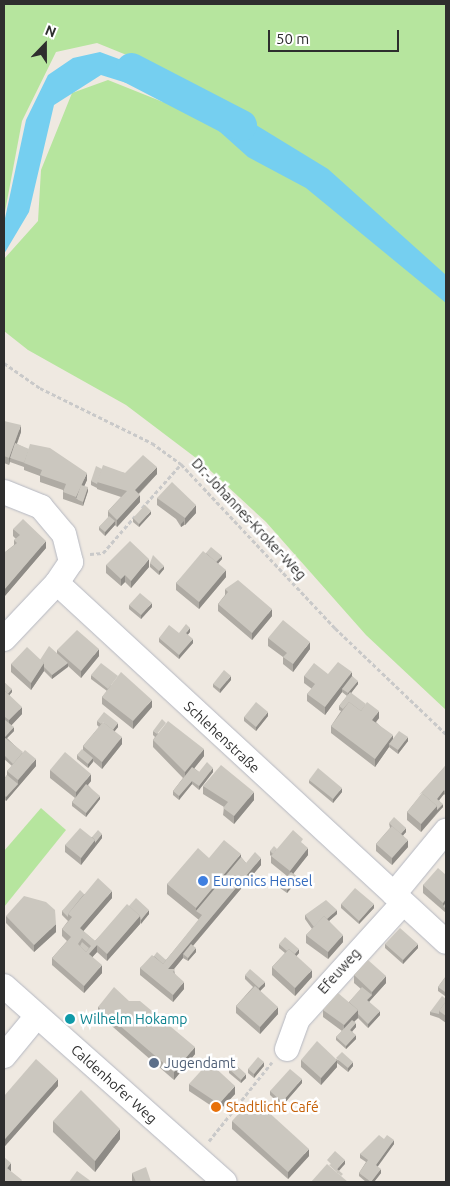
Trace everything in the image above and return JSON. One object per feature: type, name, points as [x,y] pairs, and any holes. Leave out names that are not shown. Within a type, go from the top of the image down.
[{"type":"street","points":[[4,492],[48,513],[64,534],[72,555],[56,583],[4,639]]},
{"type":"street","name":"Schlehenstraße","points":[[56,583],[446,942]]},
{"type":"street","name":"Efeuweg","points":[[288,1049],[298,1019],[399,899],[446,831]]},
{"type":"street","name":"Caldenhofer Weg","points":[[4,986],[225,1182]]},
{"type":"street","points":[[4,1056],[38,1016]]},
{"type":"path","name":"Dr.-Johannes-Kroker-Weg","points":[[4,363],[40,388],[147,440],[181,464],[335,628],[446,734]]},
{"type":"path","points":[[72,555],[102,553],[181,464]]},
{"type":"path","points":[[196,1157],[275,1058],[288,1049]]},
{"type":"green space","points":[[4,4],[446,4],[446,710],[366,635],[266,522],[200,461],[126,405],[28,350],[4,331],[4,259],[38,221],[41,170],[72,93],[108,80],[163,102],[176,75],[97,43],[56,52],[22,121],[4,217]]},
{"type":"green space","points":[[41,808],[66,830],[4,907],[4,851]]},
{"type":"water","points":[[100,52],[173,79],[165,95],[101,75],[54,105],[29,212],[4,254],[4,223],[26,120],[48,75],[73,58]]},
{"type":"water","points":[[207,95],[328,169],[446,275],[446,303],[306,188],[248,157],[200,114]]},
{"type":"building","points":[[4,421],[21,425],[9,458],[4,456]]},
{"type":"building","points":[[15,443],[29,449],[24,463],[10,458]]},
{"type":"building","points":[[30,444],[50,448],[87,473],[76,497],[63,492],[66,484],[40,475],[42,470],[24,463]]},
{"type":"building","points":[[143,455],[157,467],[135,490],[140,495],[117,520],[108,511],[127,491],[97,482],[103,465],[125,473]]},
{"type":"building","points":[[96,466],[102,469],[97,484],[91,481]]},
{"type":"building","points":[[172,482],[196,505],[185,518],[157,498]]},
{"type":"building","points":[[81,485],[88,487],[83,502],[76,499]]},
{"type":"building","points":[[145,505],[151,511],[139,524],[133,518]]},
{"type":"building","points":[[109,516],[115,521],[105,532],[99,527]]},
{"type":"building","points":[[23,519],[46,541],[4,590],[4,553],[17,543],[14,540],[20,535],[13,529]]},
{"type":"building","points":[[130,541],[149,559],[131,581],[125,575],[121,579],[106,565]]},
{"type":"building","points":[[211,547],[222,556],[216,562],[206,553]]},
{"type":"building","points":[[203,551],[226,570],[199,602],[176,583]]},
{"type":"building","points":[[153,555],[164,566],[159,571],[150,563]]},
{"type":"building","points":[[238,580],[272,609],[252,633],[218,604],[228,592],[225,589]]},
{"type":"building","points":[[140,593],[152,603],[141,615],[129,605]]},
{"type":"building","points":[[283,620],[310,642],[293,664],[283,657],[287,653],[268,638]]},
{"type":"building","points":[[186,624],[190,628],[186,633],[193,639],[179,655],[159,638],[169,625],[179,633]]},
{"type":"building","points":[[77,630],[99,649],[81,671],[57,650]]},
{"type":"building","points":[[49,646],[68,663],[52,675],[40,660]]},
{"type":"building","points":[[27,647],[44,663],[31,683],[11,664]]},
{"type":"building","points":[[338,662],[352,672],[325,707],[307,694],[315,684],[304,676],[314,663],[328,674]]},
{"type":"building","points":[[101,663],[118,676],[108,689],[91,675]]},
{"type":"building","points":[[224,670],[231,676],[220,689],[213,684]]},
{"type":"building","points":[[121,672],[152,700],[133,721],[102,697]]},
{"type":"building","points":[[352,676],[358,681],[348,693],[342,689]]},
{"type":"building","points":[[4,682],[12,689],[8,694],[4,690]]},
{"type":"building","points":[[4,690],[22,707],[9,720],[4,718]]},
{"type":"building","points":[[350,692],[366,704],[361,711],[349,702],[343,709],[339,706]]},
{"type":"building","points":[[256,702],[268,712],[256,727],[244,717]]},
{"type":"building","points":[[349,702],[361,711],[367,702],[379,711],[372,720],[393,735],[375,759],[331,726]]},
{"type":"building","points":[[104,712],[118,723],[113,730],[103,722],[101,724],[97,721]]},
{"type":"building","points":[[162,719],[166,723],[157,734],[153,731]]},
{"type":"building","points":[[4,721],[14,727],[5,737]]},
{"type":"building","points":[[168,721],[204,749],[185,772],[153,740]]},
{"type":"building","points":[[103,722],[122,737],[102,762],[83,746]]},
{"type":"building","points":[[399,731],[408,737],[398,750],[389,744]]},
{"type":"building","points":[[4,737],[23,752],[13,764],[4,755]]},
{"type":"building","points":[[82,749],[93,758],[88,764],[77,755]]},
{"type":"building","points":[[25,750],[36,759],[18,780],[7,771]]},
{"type":"building","points":[[65,752],[91,774],[76,792],[50,770]]},
{"type":"building","points":[[207,762],[213,768],[199,786],[192,781],[179,796],[173,791],[192,767],[199,772]]},
{"type":"building","points":[[221,765],[254,792],[234,816],[223,808],[228,802],[203,786]]},
{"type":"building","points":[[446,765],[446,792],[444,790],[437,799],[443,804],[437,810],[437,806],[422,793],[419,795]]},
{"type":"building","points":[[318,768],[342,788],[333,799],[309,780]]},
{"type":"building","points":[[7,775],[18,784],[6,797],[4,795],[4,779]]},
{"type":"building","points":[[86,784],[100,796],[86,813],[72,802]]},
{"type":"building","points":[[422,793],[437,806],[421,824],[407,812]]},
{"type":"building","points":[[394,817],[406,828],[401,834],[389,823]]},
{"type":"building","points":[[392,826],[408,840],[392,858],[376,844]]},
{"type":"building","points":[[80,828],[95,840],[81,858],[65,845]]},
{"type":"building","points":[[98,830],[102,834],[95,843],[92,837]]},
{"type":"building","points":[[293,830],[303,839],[301,842],[308,848],[290,871],[271,856]]},
{"type":"building","name":"Euronics Hensel","points":[[224,840],[241,854],[196,908],[167,884],[198,848],[209,858]]},
{"type":"building","points":[[274,846],[277,849],[273,854],[270,851]]},
{"type":"building","points":[[255,852],[261,858],[168,969],[175,969],[173,972],[184,982],[173,995],[140,968],[152,955],[163,964],[202,915],[196,911],[241,857],[246,863]]},
{"type":"building","points":[[438,868],[446,875],[446,899],[443,903],[423,885]]},
{"type":"building","points":[[291,872],[298,877],[287,890],[280,884]]},
{"type":"building","points":[[98,878],[112,891],[80,928],[95,941],[127,904],[140,916],[107,954],[97,945],[89,954],[102,965],[84,986],[52,958],[71,937],[62,929],[72,917],[68,914]],"holes":[[[82,938],[91,946],[86,952],[78,944]]]},
{"type":"building","points":[[355,888],[374,904],[359,921],[341,904]]},
{"type":"building","points":[[80,890],[84,894],[68,914],[68,917],[62,911]]},
{"type":"building","points":[[24,896],[46,902],[55,910],[56,924],[34,945],[6,916]]},
{"type":"building","points":[[136,898],[149,910],[141,920],[140,916],[129,906]]},
{"type":"building","points":[[326,900],[337,910],[327,919],[324,916],[314,927],[305,915]]},
{"type":"building","points":[[324,916],[343,935],[328,952],[306,935]]},
{"type":"building","points":[[400,928],[418,944],[403,960],[385,944]]},
{"type":"building","points":[[285,937],[299,949],[295,954],[289,949],[287,951],[279,944]]},
{"type":"building","points":[[82,942],[89,948],[86,952],[80,946]]},
{"type":"building","points":[[191,944],[196,948],[188,958],[183,954]]},
{"type":"building","points":[[289,949],[312,970],[295,988],[272,967]]},
{"type":"building","points":[[157,952],[166,960],[163,964],[154,956]]},
{"type":"building","points":[[368,960],[386,976],[372,992],[354,975]]},
{"type":"building","points":[[250,969],[265,982],[259,988],[245,975]]},
{"type":"building","points":[[446,976],[446,990],[445,992],[438,987]]},
{"type":"building","points":[[255,986],[278,1007],[260,1027],[236,1006]]},
{"type":"building","points":[[114,987],[129,1001],[140,1001],[195,1047],[174,1072],[98,1007]]},
{"type":"building","points":[[362,987],[372,995],[367,1000],[380,1011],[368,1024],[358,1014],[358,1010],[349,1002]]},
{"type":"building","points":[[338,993],[358,1010],[344,1025],[323,1010]]},
{"type":"building","points":[[442,996],[446,1001],[439,1014],[430,1012]]},
{"type":"building","points":[[446,1001],[446,1016],[439,1011]]},
{"type":"building","points":[[352,1020],[356,1023],[350,1030],[356,1035],[346,1046],[336,1037]]},
{"type":"building","points":[[317,1041],[337,1060],[321,1078],[301,1060]]},
{"type":"building","points":[[342,1052],[353,1062],[348,1068],[336,1058]]},
{"type":"building","points":[[258,1057],[264,1062],[254,1074],[248,1069]]},
{"type":"building","points":[[36,1059],[58,1079],[5,1139],[4,1096]]},
{"type":"building","points":[[209,1062],[235,1086],[219,1104],[189,1084]]},
{"type":"building","points":[[235,1064],[246,1074],[241,1080],[229,1069]]},
{"type":"building","points":[[290,1069],[302,1079],[282,1102],[270,1091]]},
{"type":"building","points":[[81,1090],[120,1129],[95,1161],[53,1121]]},
{"type":"building","points":[[253,1098],[309,1149],[288,1172],[232,1121]]},
{"type":"building","points":[[379,1135],[384,1139],[387,1135],[394,1140],[376,1165],[381,1169],[371,1182],[359,1173],[368,1160],[360,1154]]},
{"type":"building","points":[[335,1151],[345,1160],[337,1169],[343,1174],[341,1176],[329,1165],[331,1164],[327,1160]]},
{"type":"building","points":[[4,1157],[11,1163],[7,1168],[22,1180],[21,1182],[4,1182]]},
{"type":"building","points":[[327,1164],[348,1182],[311,1182]]},
{"type":"building","points":[[146,1167],[151,1182],[136,1182],[132,1173]]},
{"type":"building","points":[[77,1171],[92,1182],[69,1182]]},
{"type":"waterway","points":[[131,68],[241,125]]},
{"type":"place","name":"Euronics Hensel","points":[[203,881]]},
{"type":"place","name":"Wilhelm Hokamp","points":[[70,1019]]},
{"type":"place","name":"Jugendamt","points":[[154,1063]]},
{"type":"place","name":"Stadtlicht Café","points":[[216,1107]]}]
